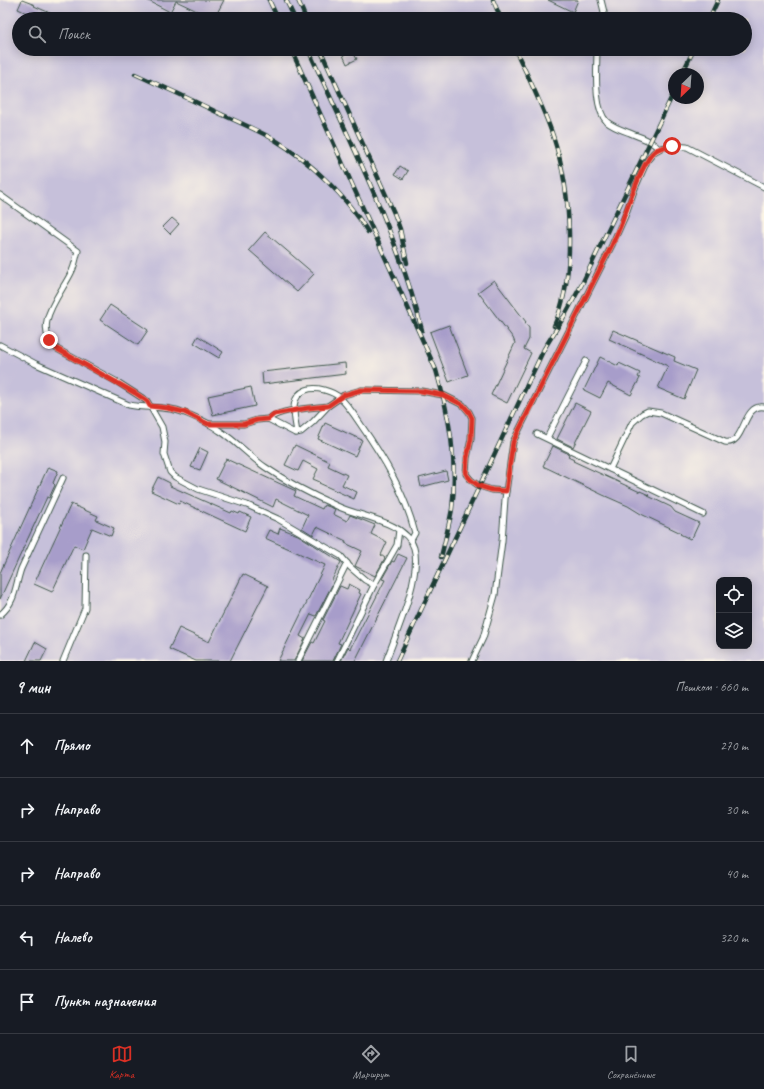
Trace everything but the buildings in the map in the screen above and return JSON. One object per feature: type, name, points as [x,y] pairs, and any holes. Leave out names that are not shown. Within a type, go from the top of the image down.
[{"type":"lane","points":[[601,0],[604,12]]},
{"type":"lane","points":[[597,56],[598,101],[602,114],[608,122],[650,141],[659,149]]},
{"type":"lane","points":[[472,661],[482,638],[496,595],[506,491],[513,442],[612,245],[634,188],[648,161],[654,152],[659,149],[672,146],[687,147],[764,187]]},
{"type":"lane","points":[[0,195],[78,251],[72,271],[48,316],[46,329],[49,340],[52,345],[62,352],[147,401],[162,427],[165,442],[164,454],[170,472],[175,477],[198,488],[247,505],[278,519],[342,556],[358,575],[374,585]]},
{"type":"lane","points":[[0,345],[36,364],[112,398],[138,407],[150,406],[184,412],[220,431],[265,467],[302,488],[338,507],[399,530],[411,540],[416,563],[406,604],[386,661]]},
{"type":"lane","points":[[547,438],[586,361]]},
{"type":"lane","points":[[297,433],[294,403],[298,395],[307,389],[319,389],[340,398],[381,454],[406,503],[415,533],[411,540]]},
{"type":"lane","points":[[208,424],[244,424],[257,420],[268,419],[297,433],[301,432],[328,406],[344,395],[361,390],[421,391],[443,395],[463,405],[472,418],[471,439],[467,458],[466,474],[479,486],[492,490],[506,491]]},
{"type":"lane","points":[[268,419],[274,414],[328,406]]},
{"type":"lane","points":[[610,469],[632,423],[642,414],[648,412],[661,412],[730,443],[734,442],[737,438],[751,412],[755,408],[764,407]]},
{"type":"lane","points":[[537,434],[703,514]]},
{"type":"lane","points":[[0,615],[14,595],[21,568],[63,478]]},
{"type":"lane","points":[[337,661],[374,585],[397,545],[399,530]]},
{"type":"lane","points":[[63,661],[86,608],[86,555]]},
{"type":"lane","points":[[298,661],[347,563]]},
{"type":"shaded area","points":[[0,0],[764,0],[764,661],[0,661]]},
{"type":"railway","points":[[269,0],[275,12]]},
{"type":"railway","points":[[286,0],[292,12]]},
{"type":"railway","points":[[298,0],[303,12]]},
{"type":"railway","points":[[493,0],[498,12]]},
{"type":"railway","points":[[712,12],[718,0]]},
{"type":"railway","points":[[294,56],[436,370],[445,404],[451,438],[454,473],[452,509],[441,557]]},
{"type":"railway","points":[[311,56],[356,152],[386,222],[400,258],[422,330]]},
{"type":"railway","points":[[323,56],[394,213],[400,229],[407,263]]},
{"type":"railway","points":[[518,56],[546,116],[554,139],[560,160],[568,208],[569,258],[566,283],[554,326]]},
{"type":"railway","points":[[685,68],[691,56]]},
{"type":"railway","points":[[135,74],[275,140],[301,158],[327,181],[350,206],[368,232]]},
{"type":"railway","points":[[397,661],[544,349],[582,284],[668,104]]},
{"type":"route","points":[[49,340],[57,349],[78,362],[119,383],[147,401],[150,406],[184,412],[208,424],[244,424],[257,420],[268,419],[274,414],[328,406],[344,395],[361,390],[421,391],[443,395],[463,405],[472,418],[471,439],[467,458],[466,474],[479,486],[492,490],[506,491],[513,442],[612,245],[634,188],[654,152],[661,148],[672,146]]}]
